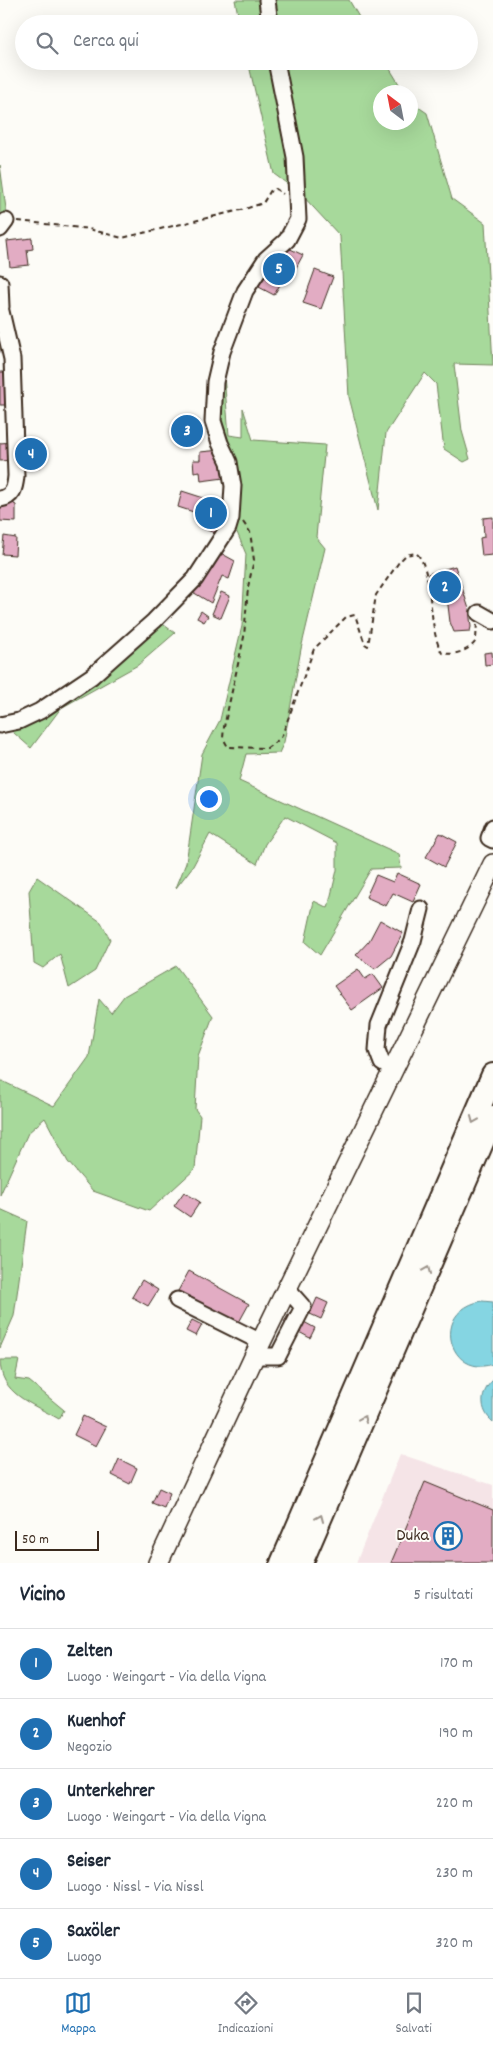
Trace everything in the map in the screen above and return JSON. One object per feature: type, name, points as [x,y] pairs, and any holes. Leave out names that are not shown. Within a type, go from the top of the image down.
[{"type":"highway","points":[[282,1563],[493,1075]]},
{"type":"highway","points":[[301,1563],[493,1117]]},
{"type":"highway","points":[[265,1563],[319,1476]]},
{"type":"main road","points":[[158,1563],[170,1532],[493,864]]},
{"type":"street","points":[[266,0],[268,15]]},
{"type":"street","points":[[0,725],[19,721],[40,711],[92,676],[154,621],[195,579],[224,537],[231,518],[233,486],[229,462],[220,443],[214,421],[215,382],[222,352],[245,291],[266,260],[286,240],[298,219],[295,157],[278,70]]},
{"type":"street","points":[[0,283],[1,307],[12,359],[16,476],[15,489],[11,494],[0,499]]},
{"type":"street","points":[[479,613],[493,621]]},
{"type":"street","points":[[493,828],[489,838],[493,840]]},
{"type":"street","points":[[393,1070],[382,1063],[377,1050],[379,1025],[413,942],[421,910]]},
{"type":"street","points":[[177,1300],[258,1349]]},
{"type":"path","points":[[3,225],[89,229],[122,238],[246,209],[263,203],[271,190],[276,189],[286,199]]},
{"type":"path","points":[[231,518],[241,521],[250,532],[254,560],[248,587],[244,637],[224,727],[223,738],[228,747],[267,748],[281,738],[314,649],[346,618],[355,615],[364,644],[368,646],[376,595],[406,555],[416,553],[424,564],[434,629],[442,653],[456,653],[468,648],[475,642],[479,613]]},
{"type":"shaded area","points":[[400,1454],[493,1485],[493,1563],[356,1563]]},
{"type":"green space","points":[[235,0],[349,0],[358,15],[238,15]]},
{"type":"green space","points":[[250,70],[391,70],[400,85],[373,85],[373,130],[418,130],[418,107],[427,113],[452,199],[485,223],[493,365],[454,364],[462,431],[470,459],[464,462],[444,449],[436,384],[425,373],[386,433],[378,510],[349,397],[340,236],[301,194],[274,174]]},
{"type":"green space","points":[[0,165],[7,216],[0,229]]},
{"type":"green space","points":[[222,352],[229,435],[243,437],[243,408],[253,440],[325,445],[316,537],[325,548],[301,649],[284,742],[279,753],[246,754],[239,781],[399,854],[401,868],[371,869],[320,955],[305,942],[314,901],[328,908],[337,870],[337,843],[285,816],[265,844],[257,864],[210,834],[193,866],[176,888],[186,863],[202,754],[220,720],[242,626],[246,554],[231,518],[220,443]]},
{"type":"green space","points":[[153,617],[175,633],[138,665],[61,708],[31,748],[6,726],[84,678]]},
{"type":"green space","points":[[37,877],[101,922],[110,939],[95,971],[69,988],[60,954],[43,968],[34,963],[29,891]]},
{"type":"green space","points":[[176,966],[213,1016],[198,1056],[195,1109],[200,1116],[195,1169],[149,1211],[93,1191],[68,1162],[45,1118],[28,1133],[0,1195],[0,1080],[54,1106],[89,1057],[99,999],[111,1013],[124,996]]},
{"type":"green space","points":[[0,1209],[27,1221],[14,1316],[0,1348]]},
{"type":"green space","points":[[0,1360],[19,1360],[15,1379],[29,1381],[64,1410],[59,1419],[28,1402],[11,1389],[1,1372]]},
{"type":"water","points":[[482,1301],[493,1302],[493,1364],[478,1366],[466,1362],[457,1353],[452,1342],[451,1329],[455,1317],[465,1307]]},
{"type":"water","points":[[493,1380],[493,1422],[485,1412],[483,1401],[486,1390]]},
{"type":"building","points":[[32,238],[33,249],[27,250],[29,265],[10,267],[7,241]]},
{"type":"building","points":[[284,246],[303,255],[291,277],[285,276],[274,295],[255,285]]},
{"type":"building","points":[[315,270],[333,277],[321,309],[303,303]]},
{"type":"building","points":[[0,372],[9,372],[6,405],[0,405]]},
{"type":"building","points":[[177,419],[198,420],[198,443],[177,442]]},
{"type":"building","points":[[32,438],[34,453],[38,452],[39,468],[24,470],[21,440]]},
{"type":"building","points":[[12,442],[13,460],[0,461],[0,443]]},
{"type":"building","points":[[221,450],[224,478],[201,481],[200,471],[194,472],[193,460],[200,460],[200,452]]},
{"type":"building","points":[[182,491],[210,500],[210,507],[226,510],[220,535],[202,528],[206,516],[178,507]]},
{"type":"building","points":[[13,500],[16,505],[16,522],[0,521],[0,505]]},
{"type":"building","points":[[493,517],[493,555],[482,556],[480,538],[484,537],[483,518]]},
{"type":"building","points":[[4,536],[16,538],[15,555],[2,554]]},
{"type":"building","points":[[217,551],[235,561],[229,579],[222,576],[211,603],[191,591]]},
{"type":"building","points":[[455,566],[469,609],[470,631],[454,632],[450,622],[447,597],[433,599],[428,574]]},
{"type":"building","points":[[221,592],[230,596],[221,618],[212,614]]},
{"type":"building","points":[[201,611],[208,616],[204,622],[197,618]]},
{"type":"building","points":[[492,652],[493,664],[485,665],[484,653]]},
{"type":"building","points":[[440,833],[457,842],[444,867],[426,857]]},
{"type":"building","points":[[397,873],[421,884],[413,902],[393,893],[386,906],[366,897],[376,875],[393,882]]},
{"type":"building","points":[[380,920],[403,933],[391,956],[375,969],[356,955],[369,941]]},
{"type":"building","points":[[358,969],[365,979],[373,974],[383,988],[352,1010],[334,986]]},
{"type":"building","points":[[184,1192],[200,1202],[190,1217],[174,1206]]},
{"type":"building","points":[[189,1271],[249,1304],[238,1324],[178,1291]]},
{"type":"building","points":[[142,1280],[158,1290],[148,1306],[132,1297]]},
{"type":"building","points":[[317,1298],[328,1303],[321,1319],[310,1314]]},
{"type":"building","points":[[290,1312],[301,1318],[295,1328],[284,1322]]},
{"type":"building","points":[[192,1320],[202,1325],[196,1336],[186,1331]]},
{"type":"building","points":[[304,1322],[315,1328],[310,1338],[299,1332]]},
{"type":"building","points":[[83,1416],[106,1427],[96,1446],[74,1435]]},
{"type":"building","points":[[119,1459],[137,1468],[130,1484],[112,1475]]},
{"type":"building","name":"Duka","points":[[425,1482],[493,1510],[493,1563],[391,1563]]},
{"type":"building","points":[[159,1488],[170,1493],[164,1508],[152,1503]]},
{"type":"place","name":"Saxöler","points":[[279,269]]},
{"type":"place","name":"Unterkehrer","points":[[187,431]]},
{"type":"place","name":"Seiser","points":[[31,454]]},
{"type":"place","name":"Zelten","points":[[211,513]]},
{"type":"place","name":"Kuenhof","points":[[445,587]]},
{"type":"place","name":"Duka","points":[[448,1536]]}]
